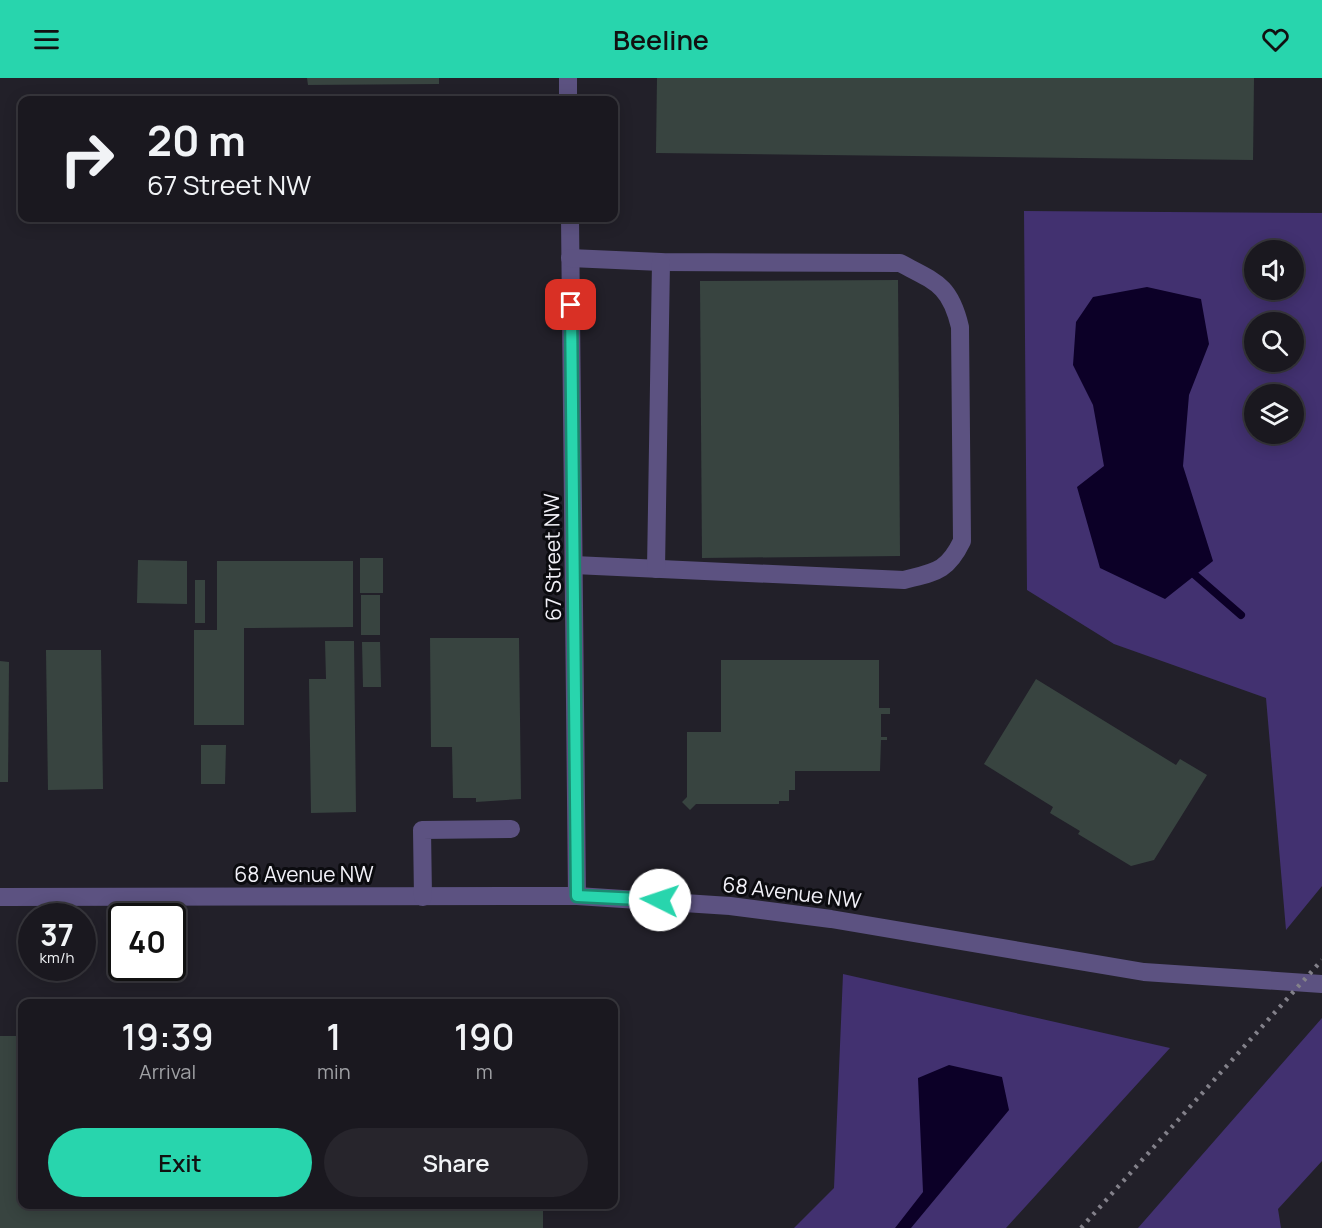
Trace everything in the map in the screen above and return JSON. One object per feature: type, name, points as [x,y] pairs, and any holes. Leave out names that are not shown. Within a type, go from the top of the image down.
[{"type":"street","points":[[568,78],[568,96]]},
{"type":"street","name":"67 Street NW","points":[[570,222],[577,896]]},
{"type":"street","points":[[570,258],[661,262],[900,263],[932,279],[954,301],[960,327],[962,541],[953,559],[939,571],[904,579],[574,565]]},
{"type":"street","points":[[656,569],[661,262]]},
{"type":"street","points":[[423,897],[422,830],[511,829]]},
{"type":"street","name":"68 Avenue NW","points":[[0,897],[577,896],[730,906],[831,919],[1144,972],[1322,984]]},
{"type":"shaded area","points":[[1024,211],[1322,213],[1322,886],[1286,930],[1266,698],[1114,644],[1027,590]]},
{"type":"shaded area","points":[[1147,287],[1201,299],[1209,344],[1189,395],[1183,466],[1213,561],[1165,599],[1100,568],[1077,487],[1104,466],[1093,405],[1073,365],[1076,322],[1093,297]]},
{"type":"shaded area","points":[[843,974],[1170,1048],[1006,1228],[794,1228],[834,1188]]},
{"type":"shaded area","points":[[1322,1018],[1322,1161],[1278,1209],[1281,1228],[1138,1228]]},
{"type":"shaded area","points":[[949,1065],[1002,1077],[1009,1110],[911,1228],[895,1228],[923,1192],[918,1078]]},
{"type":"building","points":[[307,78],[439,78],[439,84],[308,85]]},
{"type":"building","points":[[657,78],[1254,78],[1253,160],[656,153]]},
{"type":"building","points":[[898,280],[900,556],[702,558],[700,281]]},
{"type":"building","points":[[360,558],[383,558],[383,593],[360,593]]},
{"type":"building","points":[[138,560],[187,561],[187,604],[137,603]]},
{"type":"building","points":[[217,561],[353,561],[353,627],[244,628],[244,725],[194,725],[194,630],[217,630]]},
{"type":"building","points":[[195,580],[205,580],[205,623],[195,623]]},
{"type":"building","points":[[361,595],[380,595],[380,635],[361,635]]},
{"type":"building","points":[[430,638],[519,638],[521,799],[476,802],[476,798],[453,798],[452,747],[431,747]]},
{"type":"building","points":[[325,641],[354,641],[356,812],[311,813],[309,679],[326,679]]},
{"type":"building","points":[[362,642],[380,642],[381,687],[363,687]]},
{"type":"building","points":[[46,650],[101,650],[103,789],[48,790]]},
{"type":"building","points":[[721,660],[879,660],[879,708],[890,708],[890,714],[881,714],[881,737],[887,737],[887,740],[881,740],[880,771],[795,771],[795,790],[789,790],[789,801],[779,801],[779,804],[696,804],[690,810],[682,802],[687,797],[687,732],[721,732]]},
{"type":"building","points":[[0,661],[9,662],[8,782],[0,782]]},
{"type":"building","points":[[1036,679],[1176,765],[1180,759],[1207,775],[1154,860],[1131,866],[1078,834],[1080,831],[1050,813],[1053,807],[984,764]]},
{"type":"building","points":[[201,745],[226,745],[225,784],[201,784]]},
{"type":"building","points":[[0,1036],[18,1036],[18,1209],[543,1209],[543,1228],[0,1228]]},
{"type":"waterway","points":[[1195,575],[1241,615]]},
{"type":"railway","points":[[1081,1228],[1322,960]]},
{"type":"route","points":[[571,305],[577,896],[660,900]]}]
